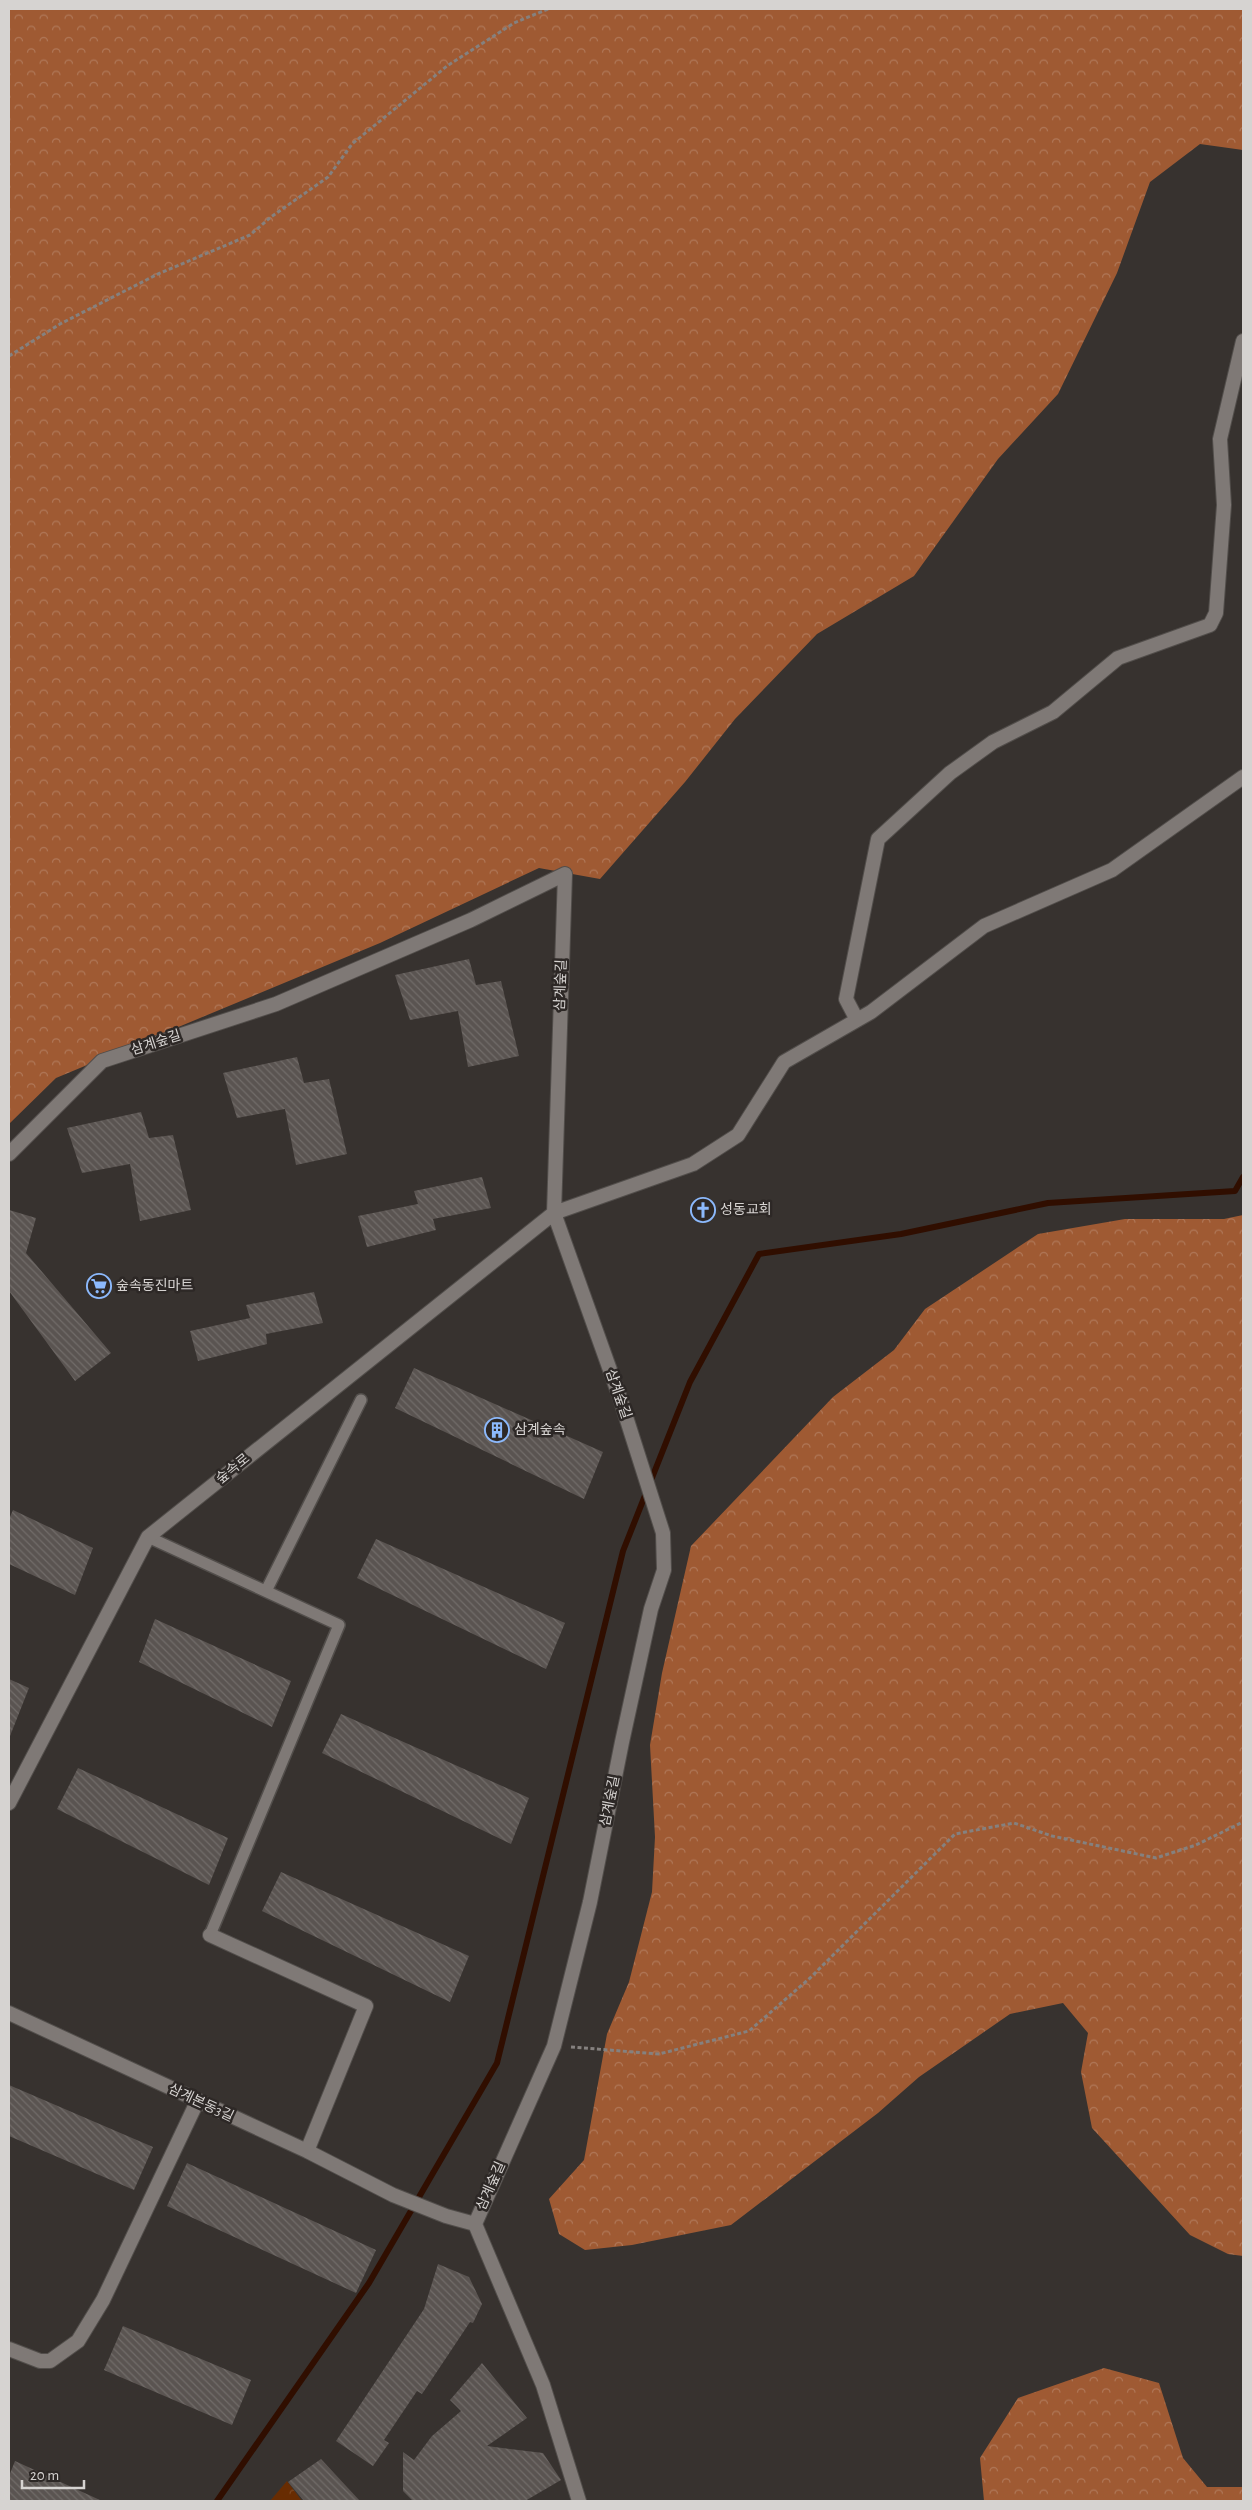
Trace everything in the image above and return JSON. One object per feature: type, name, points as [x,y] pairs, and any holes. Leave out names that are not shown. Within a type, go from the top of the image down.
[{"type":"street","points":[[857,1020],[846,999],[878,839],[950,774],[993,742],[1053,712],[1118,658],[1210,624],[1216,613],[1224,504],[1220,439],[1243,341]]},
{"type":"street","name":"숲속로","points":[[9,1803],[148,1537],[554,1213],[692,1164],[738,1135],[784,1062],[871,1012],[984,926],[1112,870],[1243,777]]},
{"type":"street","name":"삼계숲길","points":[[9,1154],[102,1061],[276,1004],[471,920],[565,874],[554,1213],[620,1398],[663,1533],[664,1570],[651,1609],[590,1902],[554,2046],[475,2224],[543,2385],[579,2501]]},
{"type":"street","points":[[210,1935],[366,2006],[307,2151]]},
{"type":"street","name":"삼계본동3길","points":[[9,2013],[197,2102],[307,2151],[393,2195],[446,2216],[475,2224]]},
{"type":"street","points":[[9,2349],[40,2361],[50,2361],[78,2341],[103,2300],[197,2102]]},
{"type":"lane","points":[[266,1591],[361,1400]]},
{"type":"lane","points":[[148,1537],[339,1625],[210,1935]]},
{"type":"path","points":[[9,356],[60,324],[158,274],[250,235],[271,217],[328,177],[352,144],[447,66],[514,23],[548,9]]},
{"type":"path","points":[[554,2046],[659,2054],[749,2031],[810,1978],[955,1834],[1014,1823],[1052,1836],[1156,1858],[1196,1845],[1243,1822]]},
{"type":"green space","points":[[9,9],[1243,9],[1243,150],[1200,144],[1150,182],[1117,273],[1058,394],[998,459],[914,576],[817,634],[735,719],[685,782],[600,879],[539,868],[380,943],[56,1078],[9,1124]]},
{"type":"green space","points":[[1243,1215],[1243,2256],[1228,2254],[1190,2235],[1092,2128],[1081,2072],[1088,2033],[1063,2003],[1010,2014],[919,2077],[878,2113],[731,2225],[632,2245],[585,2250],[559,2234],[549,2199],[584,2160],[607,2034],[629,1982],[652,1892],[655,1837],[650,1745],[662,1673],[691,1546],[833,1397],[894,1350],[925,1309],[1038,1234],[1125,1219],[1224,1219]]},
{"type":"green space","points":[[1104,2368],[1159,2383],[1183,2458],[1207,2487],[1243,2487],[1243,2501],[984,2501],[980,2458],[1018,2398]]},
{"type":"green space","points":[[287,2481],[302,2501],[270,2501]]},
{"type":"building","points":[[469,959],[476,985],[501,981],[519,1056],[468,1067],[458,1011],[410,1020],[395,975]]},
{"type":"building","points":[[297,1057],[304,1083],[329,1079],[347,1154],[296,1165],[285,1109],[237,1118],[223,1073]]},
{"type":"building","points":[[141,1112],[149,1138],[173,1135],[191,1210],[140,1221],[130,1164],[82,1173],[67,1128]]},
{"type":"building","points":[[482,1177],[491,1208],[433,1219],[436,1230],[367,1247],[358,1216],[418,1204],[414,1191]]},
{"type":"building","points":[[9,1210],[36,1218],[26,1253],[111,1353],[75,1381],[9,1291]]},
{"type":"building","points":[[314,1292],[323,1323],[266,1334],[267,1344],[198,1361],[190,1331],[250,1318],[246,1305]]},
{"type":"building","name":"삼계숲속","points":[[414,1368],[603,1452],[584,1499],[395,1408]]},
{"type":"building","points":[[13,1510],[93,1548],[75,1595],[9,1564],[9,1519]]},
{"type":"building","points":[[376,1539],[565,1623],[546,1669],[357,1578]]},
{"type":"building","points":[[155,1619],[291,1681],[272,1727],[139,1662]]},
{"type":"building","points":[[9,1679],[29,1688],[10,1736],[9,1736]]},
{"type":"building","points":[[341,1714],[529,1798],[511,1844],[322,1753]]},
{"type":"building","points":[[78,1768],[228,1838],[209,1885],[57,1809]]},
{"type":"building","points":[[281,1872],[469,1956],[450,2002],[262,1911]]},
{"type":"building","points":[[9,2085],[153,2147],[134,2190],[9,2136]]},
{"type":"building","points":[[187,2163],[376,2250],[356,2293],[167,2206]]},
{"type":"building","points":[[438,2264],[469,2277],[482,2304],[473,2323],[470,2322],[422,2394],[417,2391],[384,2440],[389,2443],[373,2466],[336,2441],[424,2309]]},
{"type":"building","points":[[123,2326],[251,2380],[232,2425],[104,2370]]},
{"type":"building","points":[[482,2363],[527,2418],[487,2446],[543,2453],[561,2480],[525,2501],[413,2501],[403,2491],[403,2452],[414,2460],[432,2436],[461,2411],[450,2400]]},
{"type":"building","points":[[321,2459],[360,2501],[304,2501],[288,2482]]},
{"type":"building","points":[[15,2461],[102,2501],[9,2501],[9,2476]]},
{"type":"waterway","points":[[217,2501],[369,2283],[497,2063],[623,1551],[690,1382],[759,1254],[901,1234],[1048,1203],[1235,1191],[1243,1177]]},
{"type":"place","name":"성동교회","points":[[703,1210]]},
{"type":"place","name":"숲속동진마트","points":[[99,1286]]},
{"type":"place","name":"삼계숲속","points":[[497,1430]]}]
